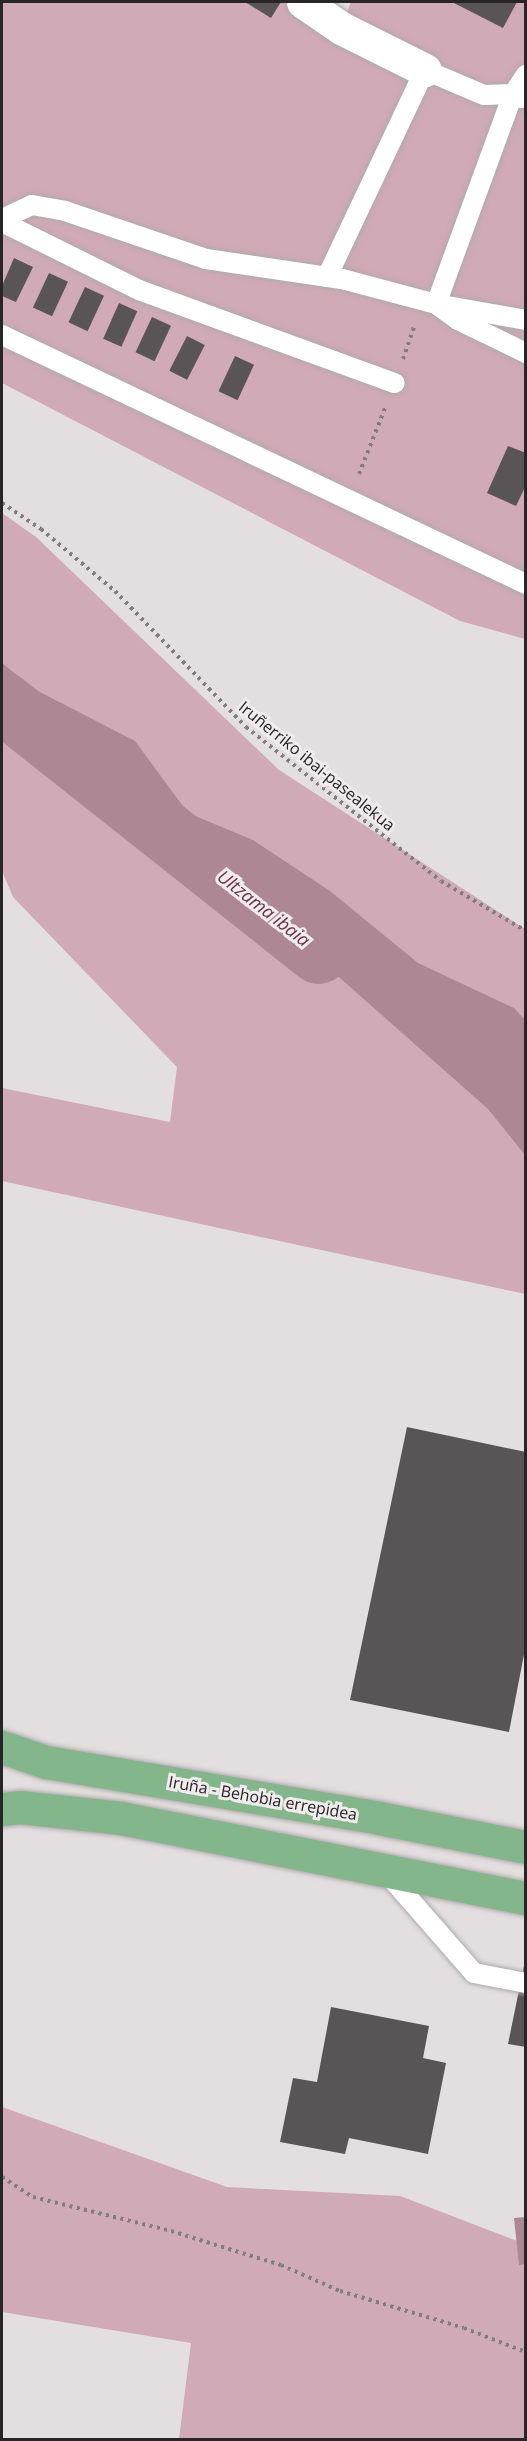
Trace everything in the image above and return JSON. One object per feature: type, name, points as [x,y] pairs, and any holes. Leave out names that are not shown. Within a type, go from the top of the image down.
[{"type":"highway","name":"Iruña - Behobia errepidea","points":[[2,1747],[46,1762],[379,1818],[525,1847]]},
{"type":"highway","points":[[2,1809],[20,1807],[121,1818],[525,1898]]},
{"type":"street","points":[[303,2],[341,28],[425,70]]},
{"type":"lane","points":[[327,277],[425,70],[484,95],[519,96]]},
{"type":"lane","points":[[429,302],[519,96],[525,75]]},
{"type":"lane","points":[[2,220],[32,206],[54,209],[206,259],[327,277],[429,302],[525,320]]},
{"type":"lane","points":[[2,220],[139,290],[395,383]]},
{"type":"lane","points":[[429,302],[458,320],[525,353]]},
{"type":"lane","points":[[2,335],[525,584]]},
{"type":"lane","points":[[384,1869],[474,1973],[525,1983]]},
{"type":"path","points":[[348,500],[429,302]]},
{"type":"path","name":"Iruñerriko ibai-pasealekua","points":[[2,503],[41,530],[115,591],[246,727],[441,882],[525,931]]},
{"type":"path","points":[[2,2177],[33,2197],[171,2231],[281,2265],[340,2291],[464,2328],[525,2352]]},
{"type":"shaded area","points":[[2,2],[288,2],[341,28],[351,2],[525,2],[525,639],[460,621],[2,383]]},
{"type":"shaded area","points":[[2,513],[36,537],[279,770],[525,929],[525,1294],[2,1181],[2,1088],[170,1122],[177,1067],[13,897],[2,871]]},
{"type":"shaded area","points":[[2,2107],[227,2187],[400,2196],[525,2244],[525,2439],[179,2439],[191,2343],[2,2312]]},
{"type":"water","points":[[2,663],[34,689],[135,741],[188,813],[253,840],[330,891],[418,963],[514,1008],[525,1020],[525,1155],[488,1109],[253,901],[2,702]]},
{"type":"water","points":[[525,2217],[525,2264],[519,2265],[514,2218]]},
{"type":"building","points":[[245,2],[281,2],[271,18]]},
{"type":"building","points":[[452,2],[517,2],[503,28]]},
{"type":"building","points":[[14,258],[33,267],[16,302],[2,296],[2,286]]},
{"type":"building","points":[[49,273],[68,282],[52,316],[33,307]]},
{"type":"building","points":[[85,287],[104,296],[88,331],[69,322]]},
{"type":"building","points":[[119,303],[137,311],[121,347],[103,339]]},
{"type":"building","points":[[152,317],[171,326],[155,361],[136,352]]},
{"type":"building","points":[[187,336],[205,345],[187,380],[169,371]]},
{"type":"building","points":[[235,356],[254,365],[238,400],[219,391]]},
{"type":"building","points":[[508,446],[526,453],[526,485],[516,506],[487,493]]},
{"type":"building","points":[[407,1427],[526,1452],[526,1644],[509,1732],[350,1700]]},
{"type":"building","points":[[526,1956],[526,2047],[508,2044]]},
{"type":"building","points":[[331,2007],[429,2026],[423,2058],[446,2063],[428,2154],[349,2138],[345,2154],[280,2142],[293,2078],[317,2082]]},
{"type":"waterway","name":"Ultzama ibaia","points":[[2,702],[319,953]]}]
